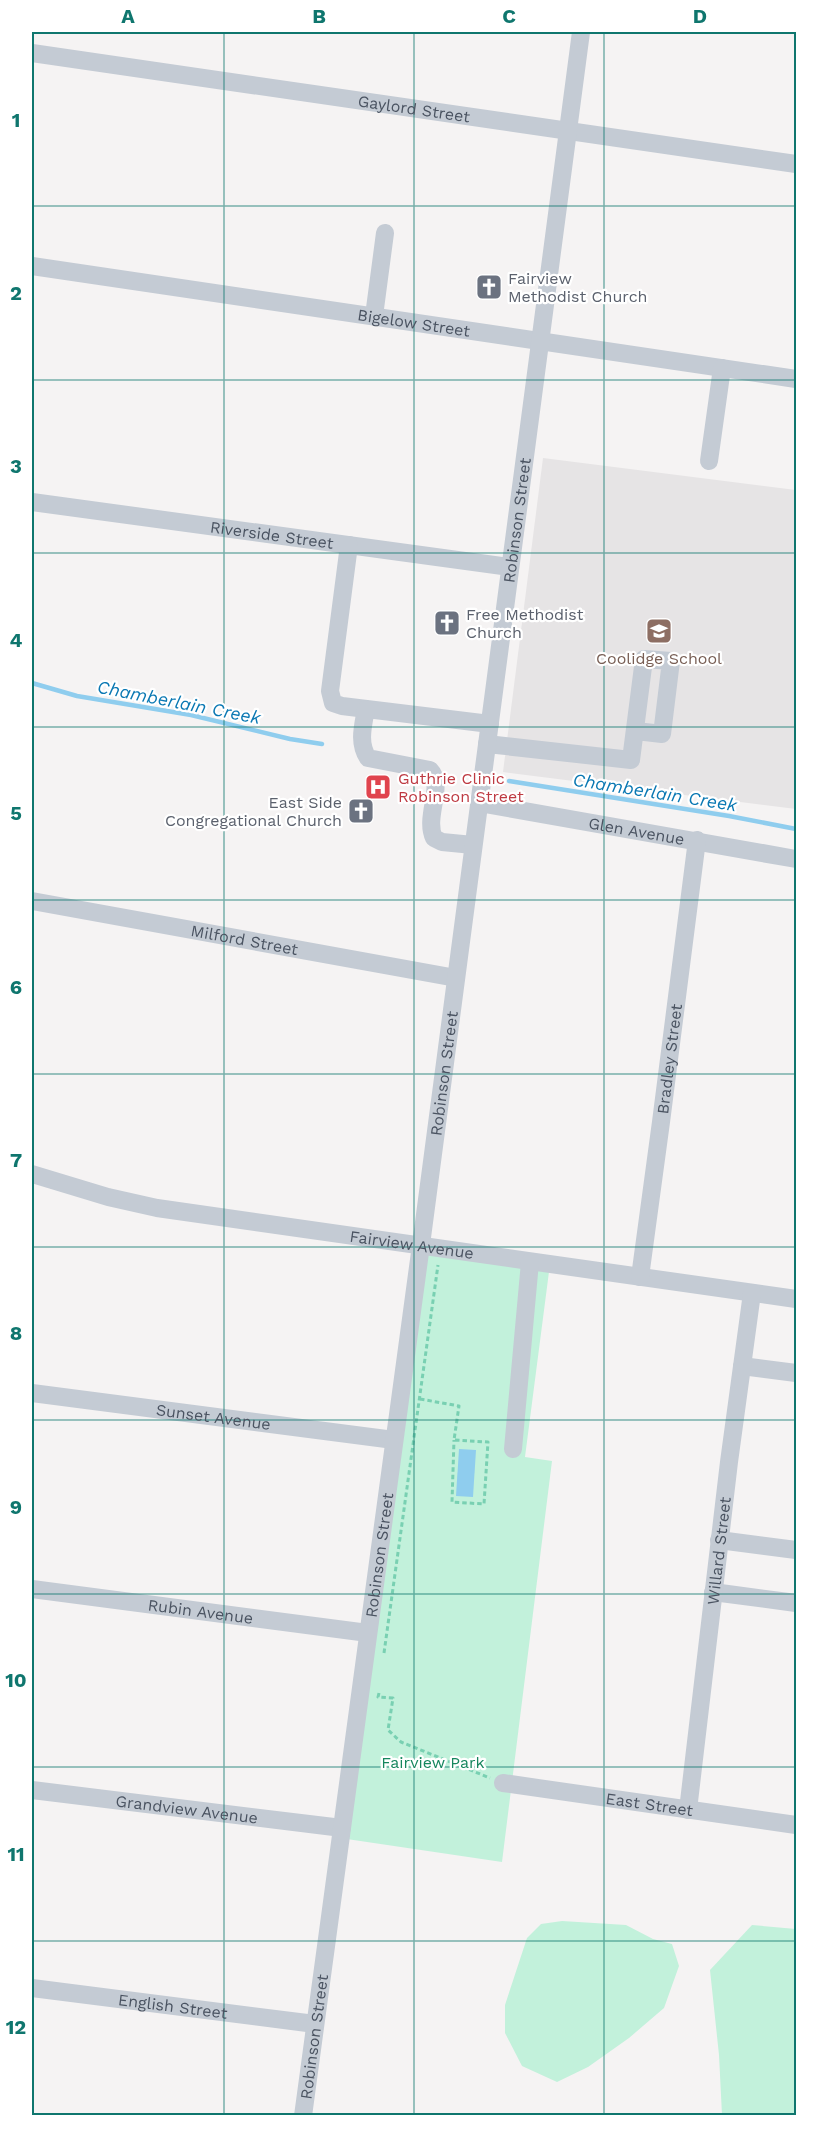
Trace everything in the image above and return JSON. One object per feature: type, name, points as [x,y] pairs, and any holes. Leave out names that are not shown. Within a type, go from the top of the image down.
[{"type":"street","name":"Robinson Street","points":[[303,2115],[421,1245],[581,32]]},
{"type":"street","name":"Gaylord Street","points":[[32,53],[796,164]]},
{"type":"street","points":[[374,316],[385,232]]},
{"type":"street","name":"Bigelow Street","points":[[32,266],[796,379]]},
{"type":"street","points":[[709,461],[722,368]]},
{"type":"street","name":"Riverside Street","points":[[32,502],[510,567]]},
{"type":"street","points":[[349,545],[330,691],[333,703],[490,724]]},
{"type":"street","points":[[366,709],[361,740],[368,758],[430,770],[435,775],[436,784],[430,823],[434,838],[441,842],[474,845]]},
{"type":"street","points":[[487,744],[632,760],[636,731]]},
{"type":"street","name":"Glen Avenue","points":[[479,802],[796,859]]},
{"type":"street","name":"Bradley Street","points":[[640,1277],[697,840]]},
{"type":"street","name":"Milford Street","points":[[32,901],[456,978]]},
{"type":"street","name":"Fairview Avenue","points":[[32,1174],[108,1197],[157,1208],[796,1299]]},
{"type":"street","points":[[513,1449],[530,1262]]},
{"type":"street","name":"Willard Street","points":[[688,1810],[719,1540],[753,1293]]},
{"type":"street","points":[[742,1366],[796,1373]]},
{"type":"street","name":"Sunset Avenue","points":[[32,1393],[394,1440]]},
{"type":"street","points":[[719,1540],[796,1550]]},
{"type":"street","name":"Rubin Avenue","points":[[32,1589],[368,1633]]},
{"type":"street","points":[[713,1592],[796,1603]]},
{"type":"street","name":"East Street","points":[[502,1783],[796,1825]]},
{"type":"street","name":"Grandview Avenue","points":[[32,1790],[342,1828]]},
{"type":"street","name":"English Street","points":[[32,1988],[315,2024]]},
{"type":"path","points":[[383,1661],[441,1248]]},
{"type":"path","points":[[420,1399],[459,1406],[454,1440],[452,1502],[484,1504],[488,1442],[454,1440]]},
{"type":"path","points":[[380,1685],[378,1696],[393,1698],[388,1730],[400,1742],[502,1783]]},
{"type":"shaded area","name":"Coolidge School","points":[[543,458],[796,490],[796,809],[503,772]]},
{"type":"green space","name":"Fairview Park","points":[[421,1245],[550,1264],[525,1457],[552,1461],[502,1862],[340,1838]]},
{"type":"green space","points":[[562,1921],[626,1925],[653,1939],[672,1944],[679,1966],[664,2008],[629,2038],[588,2067],[557,2082],[522,2066],[505,2033],[505,2005],[527,1938],[541,1924]]},
{"type":"green space","points":[[752,1925],[796,1929],[796,2115],[722,2115],[719,2055],[710,1970]]},
{"type":"water","points":[[459,1449],[476,1450],[473,1497],[456,1496]]},
{"type":"waterway","name":"Chamberlain Creek","points":[[32,683],[77,696],[191,715],[290,739],[322,744]]},
{"type":"waterway","name":"Chamberlain Creek","points":[[509,781],[796,829]]},
{"type":"place","name":"Fairview Methodist Church","points":[[489,287]]},
{"type":"place","name":"Free Methodist Church","points":[[447,623]]},
{"type":"place","name":"Coolidge School","points":[[659,631]]},
{"type":"place","name":"Guthrie Clinic Robinson Street","points":[[378,787]]},
{"type":"place","name":"East Side Congregational Church","points":[[361,811]]}]
